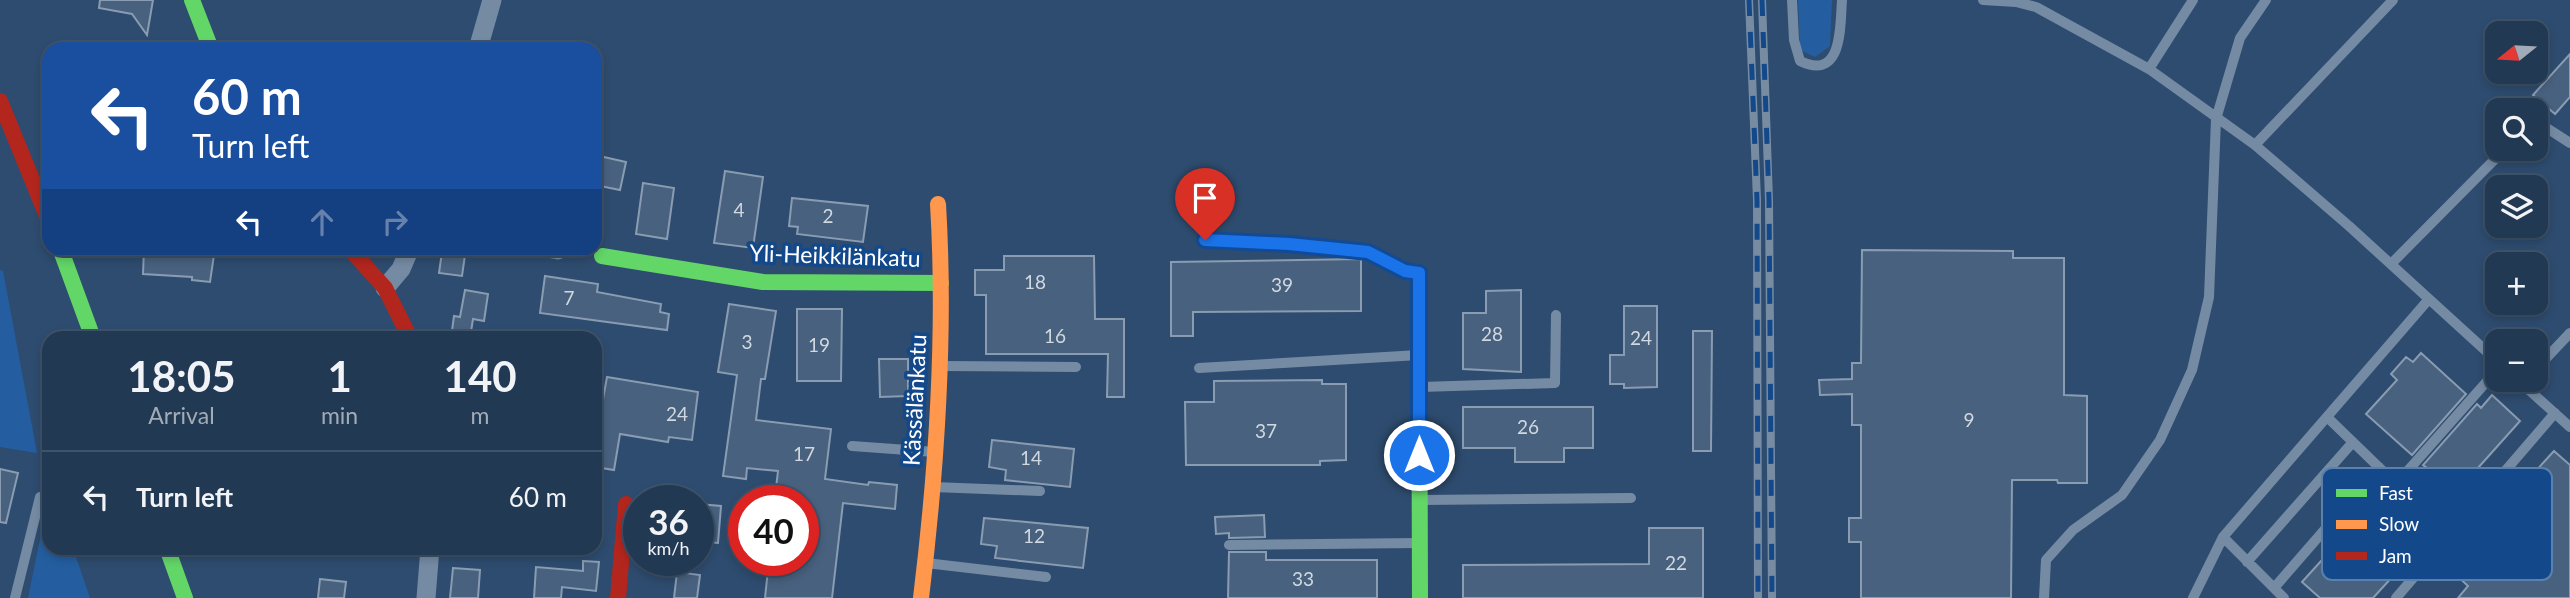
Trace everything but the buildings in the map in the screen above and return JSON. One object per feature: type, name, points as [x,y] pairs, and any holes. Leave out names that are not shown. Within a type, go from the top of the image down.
[{"type":"street","points":[[192,0],[208,42]]},
{"type":"street","points":[[480,42],[492,0]]},
{"type":"street","points":[[0,101],[3,118],[42,205]]},
{"type":"street","name":"Kässälänkatu","points":[[920,598],[933,486],[942,366],[938,204]]},
{"type":"street","points":[[63,256],[90,331]]},
{"type":"street","points":[[356,256],[385,288],[406,331]]},
{"type":"street","points":[[385,288],[401,269],[407,256]]},
{"type":"street","name":"Yli-Heikkilänkatu","points":[[602,257],[763,282],[941,283]]},
{"type":"street","points":[[1419,273],[1420,598]]},
{"type":"street","points":[[618,598],[623,539]]},
{"type":"street","points":[[170,555],[185,598]]},
{"type":"street","points":[[426,598],[429,555]]},
{"type":"lane","points":[[1792,0],[1796,52],[1800,61],[1815,65],[1832,59],[1837,50],[1842,0]]},
{"type":"lane","points":[[1983,0],[2036,7],[2149,69],[2255,145],[2485,350]]},
{"type":"lane","points":[[2149,69],[2193,0]]},
{"type":"lane","points":[[2044,598],[2046,560],[2073,530],[2122,495],[2160,440],[2192,370],[2209,297],[2216,119],[2240,38],[2266,0]]},
{"type":"lane","points":[[2255,145],[2393,0]]},
{"type":"lane","points":[[2548,129],[2570,143]]},
{"type":"lane","points":[[2391,264],[2493,161]]},
{"type":"lane","points":[[1205,240],[1289,244],[1368,252],[1405,271],[1419,273]]},
{"type":"lane","points":[[2193,598],[2223,537],[2429,299]]},
{"type":"lane","points":[[1419,387],[1555,383],[1556,315]]},
{"type":"lane","points":[[2548,356],[2570,333]]},
{"type":"lane","points":[[1199,368],[1419,355]]},
{"type":"lane","points":[[942,366],[1076,367]]},
{"type":"lane","points":[[2410,468],[2485,384]]},
{"type":"lane","points":[[2533,392],[2570,427]]},
{"type":"lane","points":[[2508,468],[2555,413]]},
{"type":"lane","points":[[2327,417],[2379,467]]},
{"type":"lane","points":[[2330,468],[2353,442]]},
{"type":"lane","points":[[852,446],[936,452]]},
{"type":"lane","points":[[2247,562],[2322,477]]},
{"type":"lane","points":[[933,486],[1040,491]]},
{"type":"lane","points":[[15,598],[40,497]]},
{"type":"lane","points":[[1420,500],[1631,498]]},
{"type":"lane","points":[[2274,588],[2322,533]]},
{"type":"lane","points":[[2223,537],[2284,598]]},
{"type":"lane","points":[[1229,545],[1420,543]]},
{"type":"lane","points":[[925,563],[1046,577]]},
{"type":"lane","points":[[2396,598],[2412,580]]},
{"type":"shaded area","points":[[1798,0],[1832,0],[1830,46],[1815,57],[1800,50]]},
{"type":"shaded area","points":[[0,270],[3,271],[37,453],[0,447]]},
{"type":"shaded area","points":[[42,529],[42,555],[75,555],[90,598],[28,598]]},
{"type":"railway","points":[[1749,0],[1757,200],[1758,598]]},
{"type":"railway","points":[[1762,0],[1769,200],[1772,598]]},
{"type":"traffic: fast","points":[[192,0],[208,42]]},
{"type":"traffic: fast","points":[[63,256],[90,331]]},
{"type":"traffic: fast","points":[[602,256],[763,282],[941,283]]},
{"type":"traffic: fast","points":[[1419,273],[1420,598]]},
{"type":"traffic: fast","points":[[170,555],[185,598]]},
{"type":"traffic: slow","points":[[921,598],[932,500],[938,401],[941,303],[938,204]]},
{"type":"traffic: jam","points":[[0,101],[42,204]]},
{"type":"traffic: jam","points":[[356,256],[385,288],[406,331]]},
{"type":"traffic: jam","points":[[618,598],[623,539]]},
{"type":"route","points":[[1205,240],[1289,244],[1368,252],[1405,271],[1419,273],[1419,455]]}]
